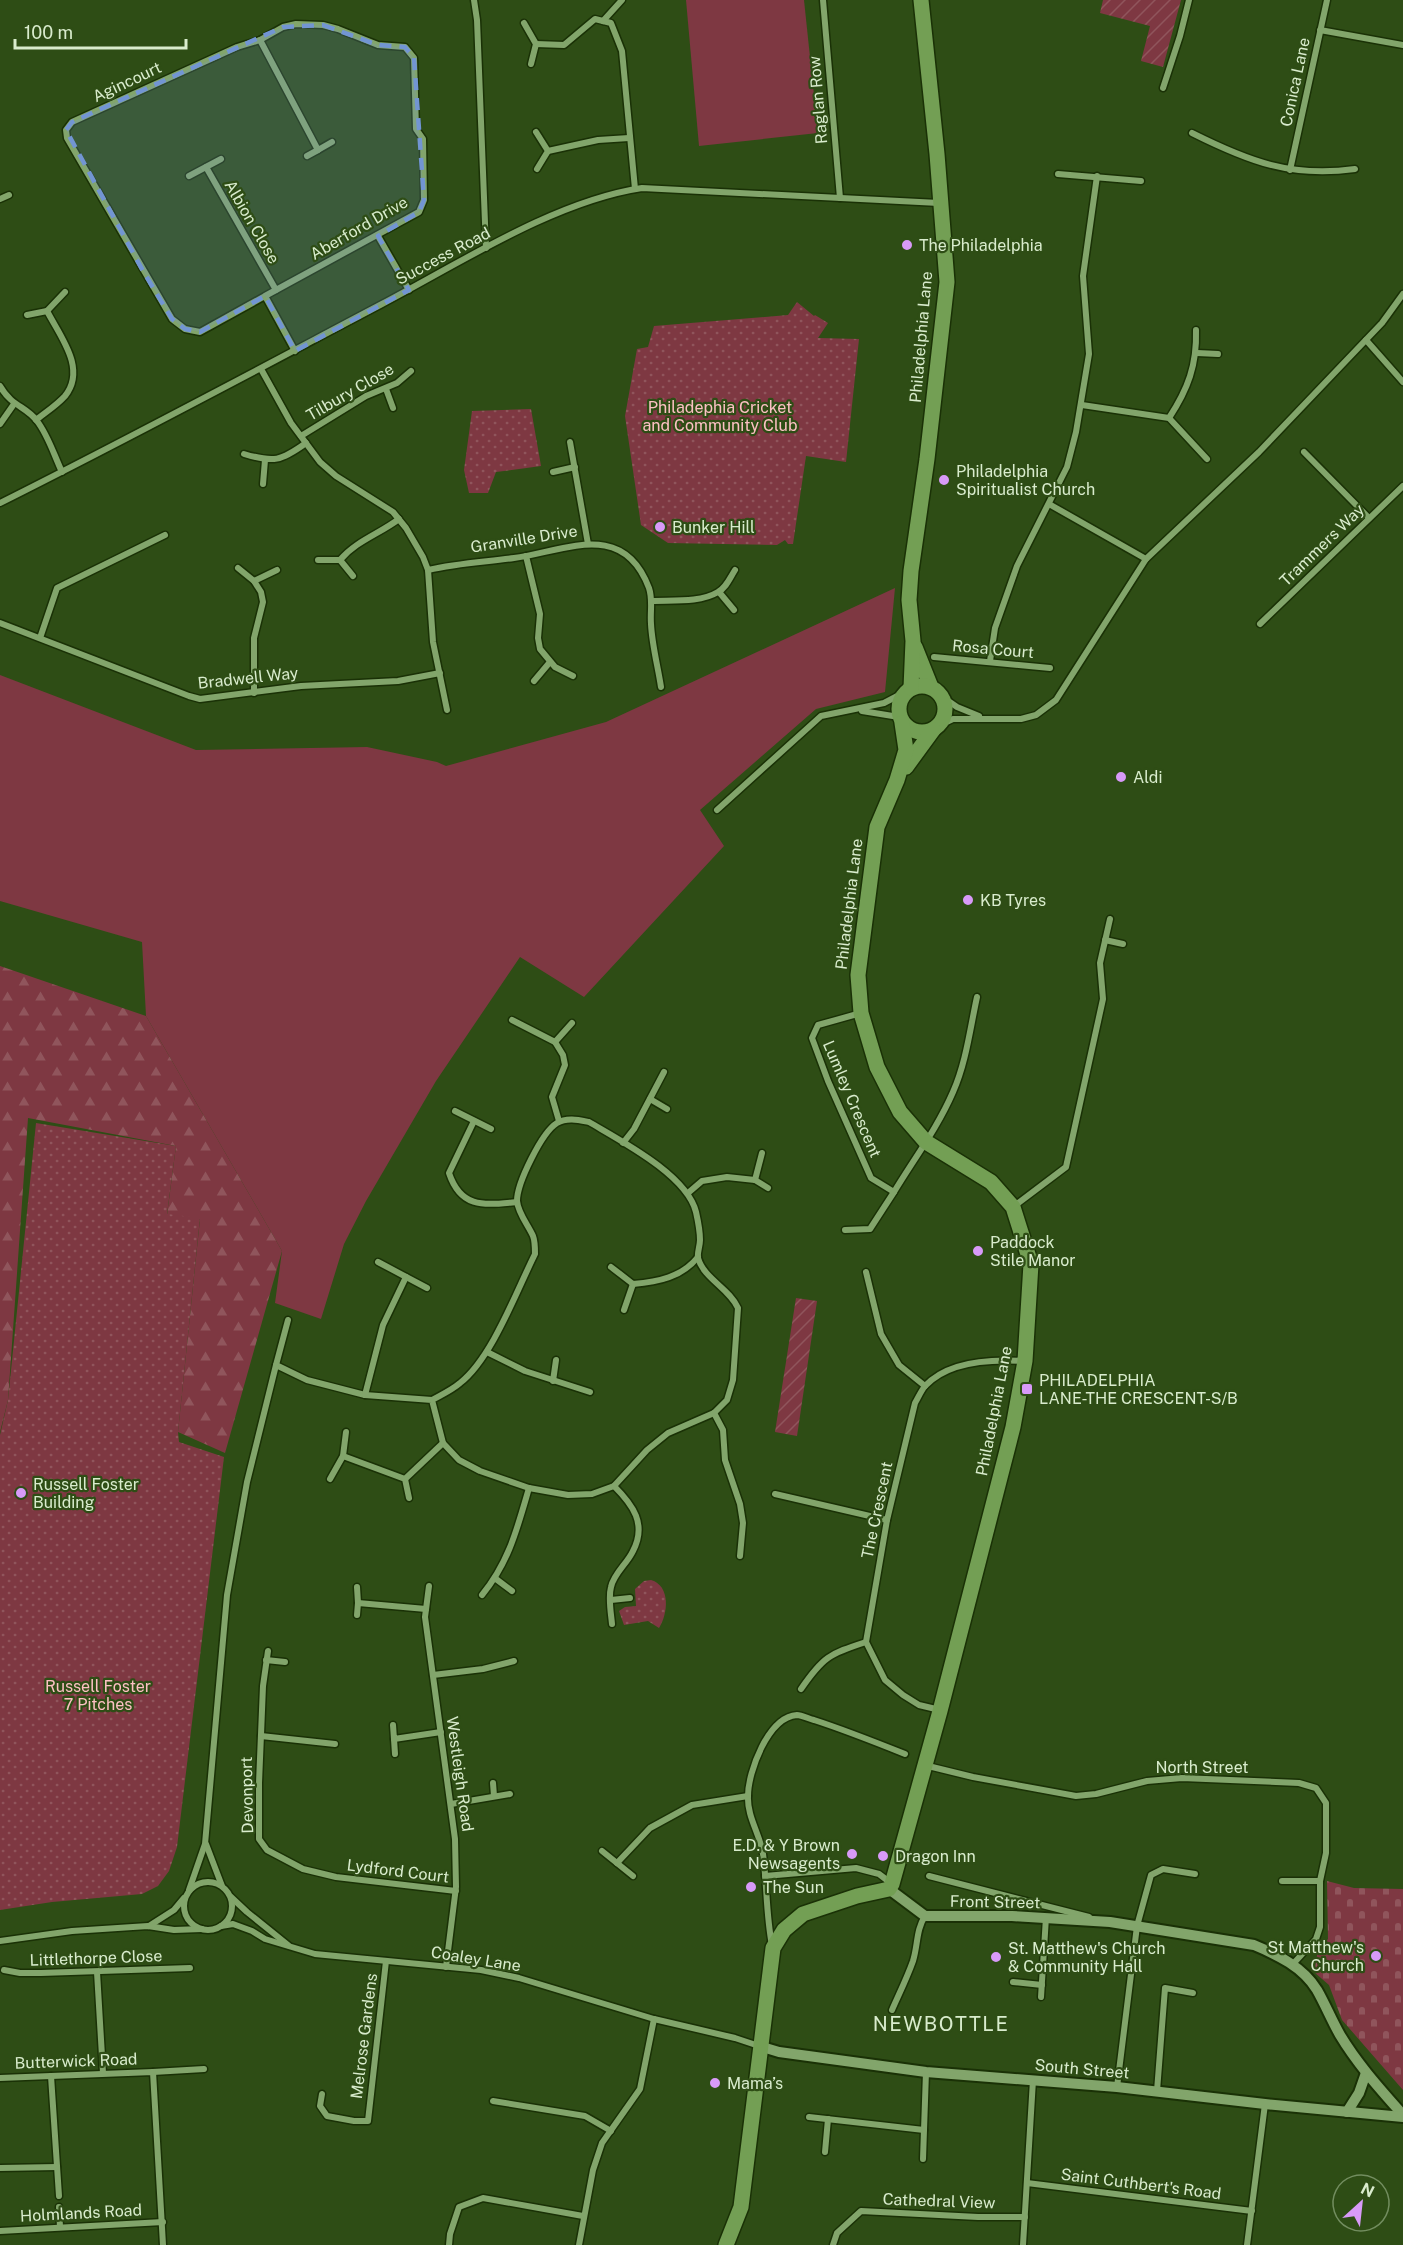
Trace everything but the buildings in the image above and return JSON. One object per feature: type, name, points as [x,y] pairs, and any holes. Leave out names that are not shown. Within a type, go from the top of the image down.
[{"type":"main road","name":"Philadelphia Lane","points":[[891,1887],[940,1711],[1013,1427],[1025,1361],[1031,1264],[1012,1207],[991,1182],[926,1142],[900,1112],[877,1067],[861,1013],[858,975],[878,827],[906,750],[899,703],[908,690],[913,641],[909,600],[911,572],[927,459],[947,282],[921,0]]},
{"type":"main road","name":"Philadelphia Lane","points":[[897,780],[945,711],[913,641]]},
{"type":"main road","points":[[908,690],[917,686],[936,692]]},
{"type":"main road","points":[[901,720],[913,731],[926,732],[935,728]]},
{"type":"main road","points":[[726,2245],[741,2207],[759,2046],[773,1948],[784,1930],[803,1914],[891,1887]]},
{"type":"street","points":[[474,0],[477,20],[486,248]]},
{"type":"street","points":[[603,21],[622,0]]},
{"type":"street","name":"Raglan Row","points":[[823,0],[840,198]]},
{"type":"street","points":[[1163,88],[1189,0]]},
{"type":"street","name":"Conica Lane","points":[[1290,170],[1327,0]]},
{"type":"street","points":[[536,44],[564,45],[595,19],[611,23],[622,51],[635,189]]},
{"type":"street","points":[[524,24],[536,44],[531,64]]},
{"type":"street","name":"Agincourt","points":[[72,122],[237,47],[260,40],[290,26],[323,25],[378,45],[405,47],[411,51]]},
{"type":"street","points":[[1320,30],[1403,45]]},
{"type":"street","points":[[260,40],[318,150]]},
{"type":"street","name":"Aberford Drive","points":[[72,122],[66,130],[68,138],[172,319],[185,329],[200,332],[419,212],[424,200],[423,139],[416,129],[414,58],[411,51]]},
{"type":"street","points":[[536,132],[548,152]]},
{"type":"street","points":[[1192,133],[1226,150],[1270,166],[1327,173],[1355,169]]},
{"type":"street","points":[[537,169],[548,152],[598,140],[629,138]]},
{"type":"street","points":[[307,156],[332,142]]},
{"type":"street","name":"Albion Close","points":[[189,176],[220,159]]},
{"type":"street","name":"Albion Close","points":[[206,167],[276,290]]},
{"type":"street","points":[[1058,174],[1141,181]]},
{"type":"street","points":[[990,661],[995,628],[1017,566],[1067,467],[1082,405],[1089,354],[1083,276],[1097,176]]},
{"type":"street","name":"Success Road","points":[[0,503],[261,369],[486,248],[597,198],[635,189],[939,203]]},
{"type":"street","points":[[0,199],[9,195]]},
{"type":"street","points":[[378,236],[409,290]]},
{"type":"street","points":[[27,315],[47,311],[65,292]]},
{"type":"street","points":[[935,728],[952,719],[1021,719],[1036,715],[1056,700],[1146,560],[1259,452],[1382,323],[1403,294]]},
{"type":"street","points":[[265,296],[295,351]]},
{"type":"street","points":[[36,420],[65,395],[74,376],[73,363],[47,311]]},
{"type":"street","points":[[1169,418],[1181,400],[1192,373],[1197,353],[1196,330]]},
{"type":"street","points":[[1366,340],[1403,382]]},
{"type":"street","points":[[1197,353],[1218,354]]},
{"type":"street","points":[[261,369],[291,423],[327,469],[377,501],[399,519],[423,557],[428,570],[433,642],[447,710]]},
{"type":"street","name":"Tilbury Close","points":[[301,436],[366,396],[386,389],[411,371]]},
{"type":"street","points":[[0,386],[14,404],[36,420],[62,472]]},
{"type":"street","points":[[386,389],[393,408]]},
{"type":"street","points":[[0,424],[14,404]]},
{"type":"street","points":[[1082,405],[1169,418],[1207,459]]},
{"type":"street","points":[[570,442],[588,544]]},
{"type":"street","points":[[244,454],[265,460],[281,459],[306,443]]},
{"type":"street","points":[[1304,452],[1369,518]]},
{"type":"street","points":[[263,484],[265,460]]},
{"type":"street","points":[[553,472],[575,467]]},
{"type":"street","name":"Trammers Way","points":[[1260,624],[1403,486]]},
{"type":"street","points":[[1049,504],[1146,560]]},
{"type":"street","points":[[318,560],[340,560],[350,549],[385,530],[399,519]]},
{"type":"street","points":[[40,638],[57,588],[165,535]]},
{"type":"street","name":"Granville Drive","points":[[428,570],[458,563],[526,556],[588,544],[607,546],[632,561],[648,587],[652,601],[651,624],[661,687]]},
{"type":"street","points":[[526,556],[540,614],[538,638],[540,649],[555,667],[573,676]]},
{"type":"street","points":[[340,560],[353,576]]},
{"type":"street","points":[[238,568],[254,581],[261,592],[263,602],[254,638],[255,693]]},
{"type":"street","points":[[254,581],[277,570]]},
{"type":"street","points":[[652,601],[707,597],[719,592],[735,570]]},
{"type":"street","points":[[719,592],[734,609]]},
{"type":"street","name":"Bradwell Way","points":[[0,623],[200,699],[301,686],[398,681],[440,673]]},
{"type":"street","name":"Rosa Court","points":[[934,657],[1050,668]]},
{"type":"street","points":[[534,681],[550,662]]},
{"type":"street","points":[[717,810],[821,716],[884,703],[908,690]]},
{"type":"street","points":[[936,692],[957,707],[982,718]]},
{"type":"street","points":[[855,710],[880,712],[901,720]]},
{"type":"street","points":[[1012,1207],[1066,1167],[1103,999],[1100,963],[1110,919]]},
{"type":"street","points":[[1105,940],[1123,945]]},
{"type":"street","points":[[845,1230],[870,1229],[926,1142],[954,1092],[963,1063],[976,997]]},
{"type":"street","name":"Lumley Crescent","points":[[861,1013],[818,1025],[812,1038],[828,1081],[871,1178],[894,1192]]},
{"type":"street","points":[[512,1020],[555,1042],[563,1055],[565,1065],[552,1097],[559,1121]]},
{"type":"street","points":[[555,1042],[572,1023]]},
{"type":"street","points":[[623,1143],[634,1130],[664,1072]]},
{"type":"street","points":[[650,1099],[667,1109]]},
{"type":"street","points":[[455,1111],[491,1129]]},
{"type":"street","points":[[276,1365],[307,1380],[365,1395],[432,1400],[460,1384],[487,1352],[535,1254],[534,1238],[517,1202],[523,1178],[535,1154],[547,1132],[559,1121],[574,1119],[589,1122],[623,1143],[674,1177],[688,1193],[696,1211],[700,1240],[698,1257],[690,1268],[659,1282],[633,1284],[611,1267]]},
{"type":"street","points":[[474,1121],[449,1173],[454,1190],[470,1201],[492,1204],[517,1202]]},
{"type":"street","points":[[756,1180],[762,1153]]},
{"type":"street","points":[[688,1193],[702,1181],[727,1177],[756,1180],[768,1188]]},
{"type":"street","points":[[432,1400],[443,1443],[459,1461],[480,1471],[529,1488],[568,1495],[592,1494],[614,1485],[647,1450],[668,1433],[714,1413],[727,1400],[733,1380],[738,1308],[733,1297],[708,1274],[698,1257]]},
{"type":"street","points":[[378,1262],[427,1288]]},
{"type":"street","points":[[866,1272],[881,1334],[899,1365],[925,1386],[948,1370],[1000,1360],[1025,1361]]},
{"type":"street","points":[[365,1395],[382,1325],[406,1277]]},
{"type":"street","points":[[624,1310],[633,1284]]},
{"type":"street","points":[[148,1926],[174,1910],[184,1898],[206,1844],[226,1595],[247,1482],[288,1320]]},
{"type":"street","points":[[487,1352],[525,1371],[590,1392]]},
{"type":"street","points":[[553,1381],[556,1360]]},
{"type":"street","name":"The Crescent","points":[[866,1642],[887,1520],[915,1403],[925,1386]]},
{"type":"street","points":[[714,1413],[723,1430],[725,1460],[740,1504],[743,1524],[740,1556]]},
{"type":"street","points":[[330,1479],[343,1456],[346,1432]]},
{"type":"street","points":[[405,1479],[443,1443]]},
{"type":"street","points":[[343,1456],[405,1479]]},
{"type":"street","points":[[405,1479],[409,1498]]},
{"type":"street","points":[[612,1624],[610,1588],[633,1551],[640,1528],[631,1503],[614,1485]]},
{"type":"street","points":[[482,1595],[496,1579],[513,1542],[529,1488]]},
{"type":"street","points":[[775,1494],[887,1520]]},
{"type":"street","points":[[496,1579],[512,1591]]},
{"type":"street","name":"Westleigh Road","points":[[429,1586],[425,1617],[455,1839],[456,1891],[446,1967]]},
{"type":"street","points":[[357,1587],[357,1615]]},
{"type":"street","points":[[611,1600],[630,1598]]},
{"type":"street","points":[[358,1603],[426,1609]]},
{"type":"street","points":[[801,1689],[819,1664],[838,1650],[866,1642],[885,1680],[919,1705],[940,1711]]},
{"type":"street","name":"Devonport","points":[[268,1651],[261,1736],[259,1839],[267,1850],[285,1861],[303,1869],[336,1877]]},
{"type":"street","points":[[266,1660],[285,1662]]},
{"type":"street","points":[[433,1675],[483,1669],[514,1661]]},
{"type":"street","points":[[773,1948],[760,1841],[750,1819],[748,1796],[756,1760],[765,1740],[780,1721],[797,1715],[842,1729],[905,1754]]},
{"type":"street","points":[[393,1725],[395,1754]]},
{"type":"street","points":[[394,1739],[441,1732]]},
{"type":"street","name":"Devonport","points":[[261,1736],[334,1744]]},
{"type":"street","name":"North Street","points":[[924,1765],[1076,1796],[1096,1794],[1147,1781],[1182,1778],[1299,1783],[1316,1788],[1326,1803],[1326,1853],[1320,1881],[1320,1927],[1316,1939],[1293,1964]]},
{"type":"street","points":[[493,1783],[494,1796]]},
{"type":"street","points":[[451,1804],[510,1794]]},
{"type":"street","points":[[617,1863],[650,1828],[692,1805],[748,1796]]},
{"type":"street","points":[[206,1844],[222,1886],[247,1912],[293,1948]]},
{"type":"street","points":[[602,1851],[633,1876]]},
{"type":"street","points":[[765,1876],[856,1868],[879,1874],[925,1916],[916,1937],[913,1960],[892,2010]]},
{"type":"street","points":[[1117,2087],[1137,1926],[1151,1875],[1162,1869],[1195,1874]]},
{"type":"street","name":"Front Street","points":[[929,1876],[1110,1922]]},
{"type":"street","name":"Lydford Court","points":[[336,1877],[456,1891]]},
{"type":"street","points":[[1282,1881],[1320,1881]]},
{"type":"street","points":[[189,1890],[200,1883],[210,1882],[222,1886]]},
{"type":"street","points":[[0,1941],[72,1931],[148,1926],[174,1930],[207,1930],[221,1926],[231,1913],[229,1894]]},
{"type":"street","points":[[184,1898],[187,1918],[202,1929]]},
{"type":"street","name":"Front Street","points":[[925,1916],[1046,1917],[1110,1922],[1254,1945],[1293,1964]]},
{"type":"street","points":[[1041,1997],[1046,1917]]},
{"type":"street","name":"Coaley Lane","points":[[221,1926],[233,1924],[265,1939],[315,1954],[482,1970],[519,1978],[654,2019],[759,2046]]},
{"type":"street","name":"Melrose Gardens","points":[[322,2094],[321,2106],[327,2116],[368,2121],[386,1961]]},
{"type":"street","points":[[1293,1964],[1316,1989],[1340,2035],[1366,2073],[1403,2116]]},
{"type":"street","name":"Littlethorpe Close","points":[[4,1970],[20,1973],[190,1968]]},
{"type":"street","points":[[97,1972],[102,2073]]},
{"type":"street","points":[[1013,1982],[1042,1985]]},
{"type":"street","points":[[1157,2091],[1165,1988],[1193,1993]]},
{"type":"street","points":[[579,2245],[593,2170],[602,2143],[640,2089],[654,2019]]},
{"type":"street","name":"South Street","points":[[759,2046],[779,2052],[926,2072],[1117,2087],[1265,2104],[1403,2116]]},
{"type":"street","name":"Butterwick Road","points":[[0,2078],[204,2069]]},
{"type":"street","name":"Butterwick Road","points":[[153,2072],[163,2245]]},
{"type":"street","points":[[923,2159],[926,2072]]},
{"type":"street","points":[[1347,2112],[1359,2093],[1366,2073]]},
{"type":"street","points":[[51,2076],[59,2196]]},
{"type":"street","points":[[1023,2245],[1033,2080]]},
{"type":"street","points":[[493,2101],[585,2116],[611,2131]]},
{"type":"street","points":[[1247,2245],[1265,2104]]},
{"type":"street","points":[[809,2117],[924,2130]]},
{"type":"street","points":[[825,2152],[828,2119]]},
{"type":"street","points":[[0,2168],[57,2167]]},
{"type":"street","name":"Saint Cuthbert's Road","points":[[1027,2183],[1252,2211]]},
{"type":"street","points":[[449,2245],[450,2234],[459,2207],[483,2198],[583,2216]]},
{"type":"street","points":[[59,2207],[60,2227]]},
{"type":"street","name":"Cathedral View","points":[[833,2245],[837,2233],[861,2211],[1025,2217]]},
{"type":"street","name":"Holmlands Road","points":[[0,2231],[162,2222]]},
{"type":"highlighted area","points":[[323,25],[378,45],[405,47],[414,58],[424,200],[419,212],[378,236],[409,290],[295,351],[265,296],[200,332],[185,329],[172,319],[143,271],[66,130],[72,122],[283,27]]},
{"type":"green space","points":[[686,0],[804,0],[818,133],[699,146]]},
{"type":"green space","points":[[1103,0],[1181,0],[1163,67],[1141,61],[1150,26],[1100,13]]},
{"type":"green space","name":"Philadephia Cricket and Community Club","points":[[797,302],[814,316],[828,323],[818,338],[859,339],[846,462],[806,456],[793,544],[788,544],[785,540],[777,545],[668,543],[641,525],[625,416],[637,349],[648,347],[654,326],[788,315]]},
{"type":"green space","points":[[531,409],[541,466],[496,472],[488,493],[469,493],[464,470],[472,411]]},
{"type":"green space","points":[[895,588],[885,692],[816,709],[700,810],[724,846],[584,997],[520,957],[436,1081],[366,1201],[344,1244],[321,1319],[275,1303],[282,1251],[146,1016],[142,942],[0,901],[0,675],[196,750],[367,747],[446,766],[606,722]]},
{"type":"green space","points":[[0,966],[146,1016],[282,1251],[225,1453],[178,1432],[200,1219],[167,1215],[176,1146],[28,1118],[8,1400],[0,1432]]},
{"type":"green space","name":"Russell Foster 7 Pitches","points":[[36,1123],[176,1146],[167,1214],[200,1218],[178,1432],[179,1442],[224,1457],[177,1847],[169,1871],[158,1886],[142,1894],[52,1902],[0,1910],[0,1435],[8,1400]]},
{"type":"green space","points":[[796,1298],[817,1301],[797,1436],[775,1432]]},
{"type":"green space","points":[[651,1580],[662,1588],[665,1594],[666,1608],[659,1628],[648,1621],[624,1625],[619,1611],[625,1607],[636,1606],[635,1589],[644,1581]]},
{"type":"green space","points":[[1327,1881],[1354,1888],[1403,1889],[1403,2090],[1342,2020],[1329,1985],[1314,1972],[1318,1950],[1328,1939]]},
{"type":"place","name":"The Philadelphia","points":[[907,245]]},
{"type":"place","name":"Philadelphia Spiritualist Church","points":[[944,480]]},
{"type":"place","name":"Bunker Hill","points":[[660,527]]},
{"type":"place","name":"Aldi","points":[[1121,777]]},
{"type":"place","name":"KB Tyres","points":[[968,900]]},
{"type":"place","name":"Paddock Stile Manor","points":[[978,1251]]},
{"type":"place","name":"PHILADELPHIA LANE-THE CRESCENT-S/B","points":[[1027,1389]]},
{"type":"place","name":"Russell Foster Building","points":[[21,1493]]},
{"type":"place","name":"E.D. & Y Brown Newsagents","points":[[852,1854]]},
{"type":"place","name":"Dragon Inn","points":[[883,1856]]},
{"type":"place","name":"The Sun","points":[[751,1887]]},
{"type":"place","name":"St Matthew's Church","points":[[1376,1956]]},
{"type":"place","name":"St. Matthew's Church & Community Hall","points":[[996,1957]]},
{"type":"place","name":"Mama’s","points":[[715,2083]]},
{"type":"district","name":"NEWBOTTLE","points":[[941,2024]]}]
